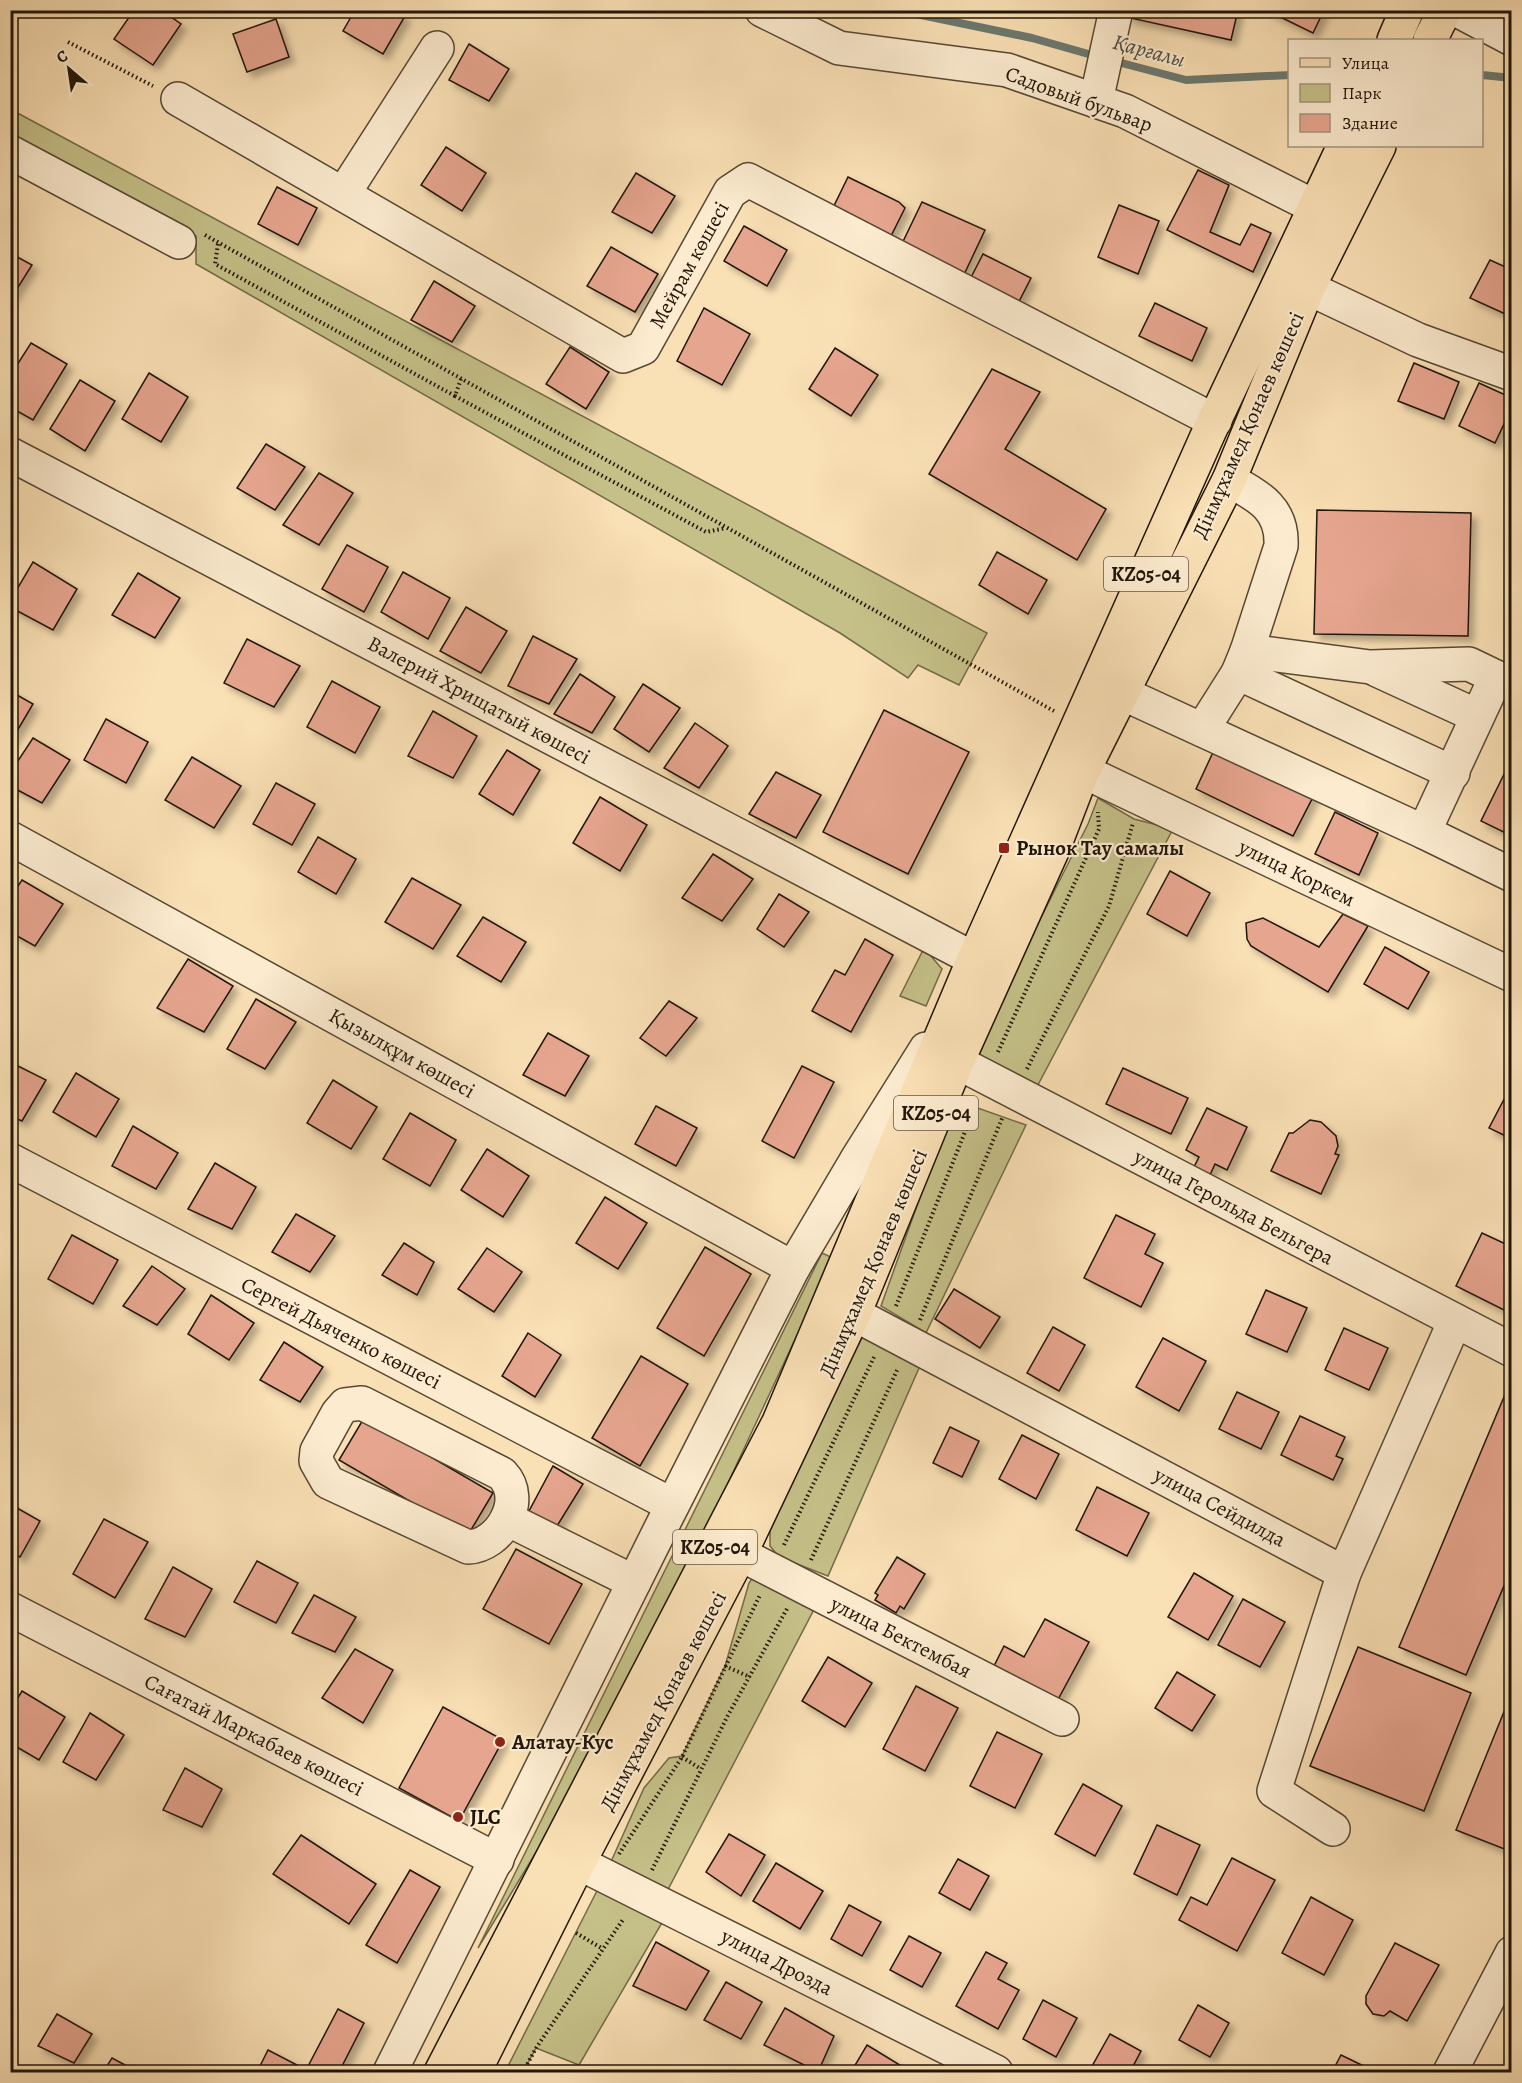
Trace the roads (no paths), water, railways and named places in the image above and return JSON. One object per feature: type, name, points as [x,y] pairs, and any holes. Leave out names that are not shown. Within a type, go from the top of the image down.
[{"type":"main road","points":[[1430,39],[1445,10]]},
{"type":"main road","name":"Дінмұхамед Қонаев көшесі","points":[[441,2073],[568,1857],[740,1554],[854,1314],[957,1062],[1053,849],[1083,771],[1110,688],[1215,421],[1344,147]]},
{"type":"main road","name":"Дінмұхамед Қонаев көшесі","points":[[474,2073],[568,1857],[779,1422],[954,1005],[961,952],[1229,480],[1308,288],[1378,147]]},
{"type":"street","name":"Садовый бульвар","points":[[762,10],[839,48],[1007,70],[1125,111],[1315,207]]},
{"type":"street","points":[[1456,10],[1512,39]]},
{"type":"street","points":[[1096,101],[1113,25]]},
{"type":"street","points":[[344,194],[437,48]]},
{"type":"street","name":"Мейрам көшесі","points":[[178,99],[623,356],[643,348],[730,192],[748,180],[1215,421]]},
{"type":"street","points":[[10,152],[187,235]]},
{"type":"street","points":[[1308,288],[1418,340],[1512,374]]},
{"type":"street","name":"Валерий Хрищатый көшесі","points":[[10,454],[961,952]]},
{"type":"street","points":[[1202,730],[1242,662],[1281,546],[1282,531],[1268,505],[1229,480]]},
{"type":"street","points":[[1242,662],[1370,667],[1469,664],[1504,667],[1477,716],[1453,773],[1424,832]]},
{"type":"street","points":[[1242,662],[1453,773]]},
{"type":"street","points":[[1370,667],[1477,716]]},
{"type":"street","points":[[1110,688],[1424,832],[1512,875]]},
{"type":"street","name":"улица Коркем","points":[[1083,771],[1512,975]]},
{"type":"street","name":"Қызылқұм көшесі","points":[[10,838],[794,1268]]},
{"type":"street","points":[[390,2073],[672,1505],[794,1268],[859,1155],[954,1005]]},
{"type":"street","name":"улица Герольда Бельгера","points":[[957,1062],[1454,1323],[1512,1350]]},
{"type":"street","name":"Сергей Дьяченко көшесі","points":[[10,1160],[672,1505]]},
{"type":"street","name":"улица Сейдилда","points":[[854,1314],[1344,1573]]},
{"type":"street","points":[[1333,1829],[1274,1791],[1344,1573],[1454,1323]]},
{"type":"street","points":[[362,1403],[372,1406],[502,1474],[513,1490],[507,1519],[489,1541],[479,1546],[468,1547],[328,1482],[316,1461],[317,1451],[338,1413],[345,1405],[362,1403]]},
{"type":"street","points":[[507,1519],[634,1582]]},
{"type":"street","name":"улица Бектембая","points":[[740,1554],[1062,1719]]},
{"type":"street","name":"Сағатай Маркабаев көшесі","points":[[10,1609],[497,1860]]},
{"type":"street","name":"улица Дрозда","points":[[568,1857],[996,2073]]},
{"type":"street","points":[[1450,2073],[1512,1953]]},
{"type":"waterway","name":"Қарғалы","points":[[897,10],[1032,38],[1099,57]]},
{"type":"waterway","name":"Қарғалы","points":[[1114,61],[1186,80],[1288,75]]},
{"type":"waterway","name":"Қарғалы","points":[[1483,75],[1512,78]]},
{"type":"place","name":"Рынок Тау самалы","points":[[1004,848]]},
{"type":"place","name":"Алатау-Кус","points":[[500,1742]]},
{"type":"place","name":"JLC","points":[[458,1817]]}]
